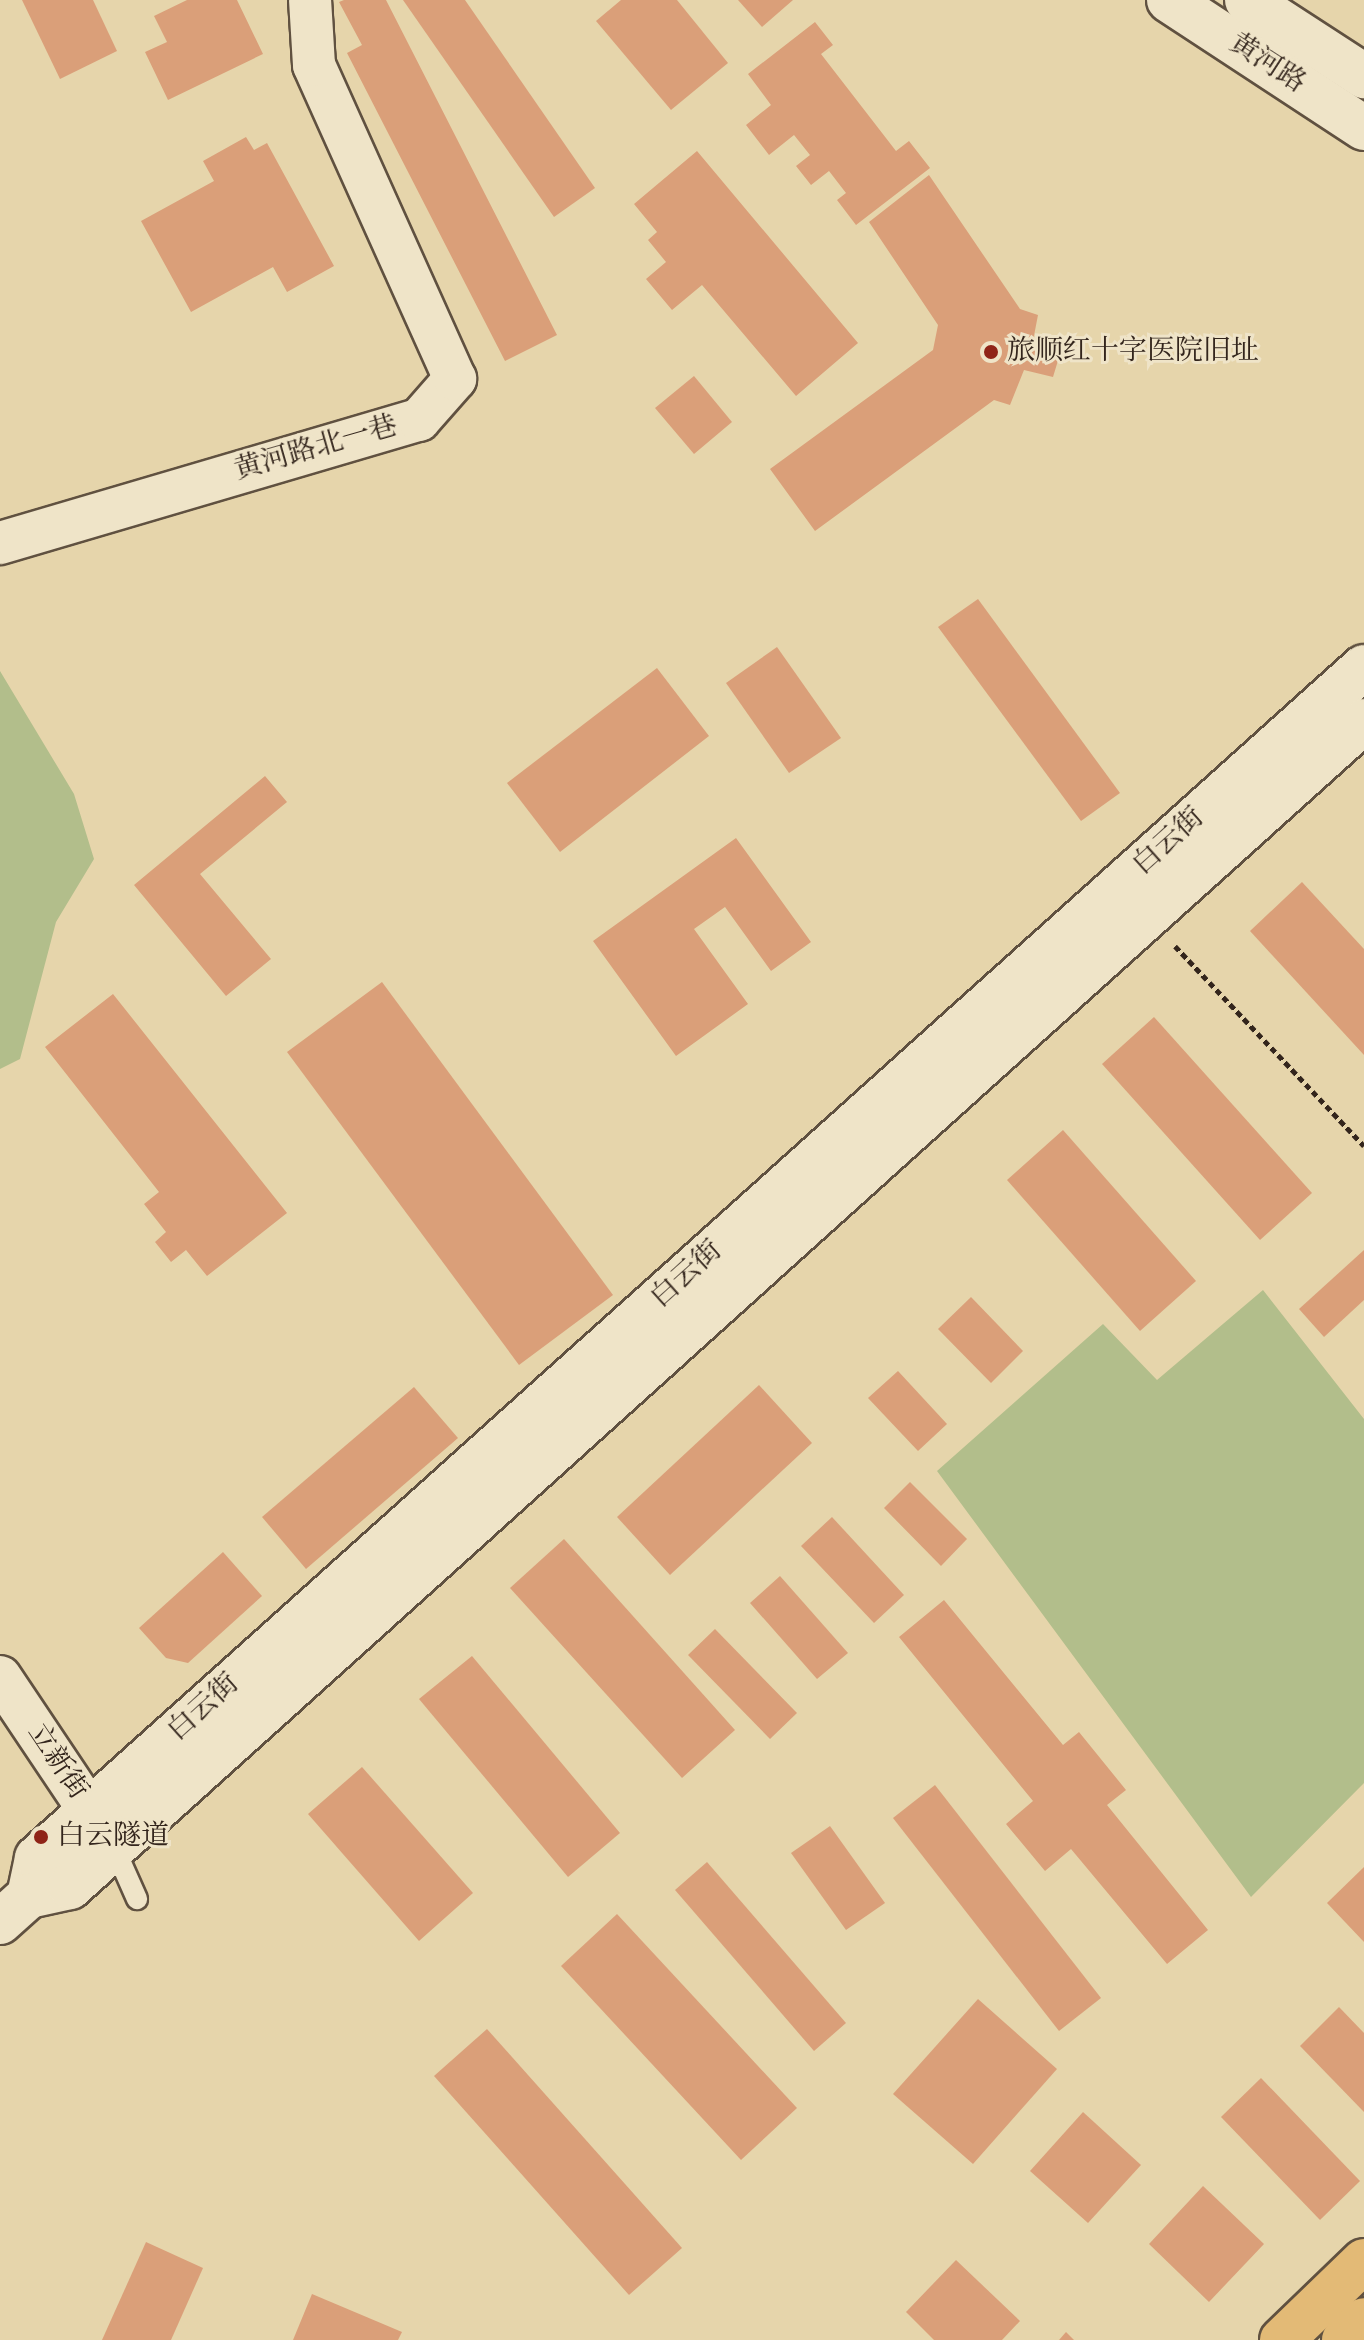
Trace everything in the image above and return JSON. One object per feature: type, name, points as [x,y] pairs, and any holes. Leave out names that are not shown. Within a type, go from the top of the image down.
[{"type":"highway","points":[[1296,2335],[1364,2261]]},
{"type":"highway","points":[[1344,2340],[1364,2320]]},
{"type":"main road","name":"黄河路","points":[[1169,0],[1364,128]]},
{"type":"main road","name":"黄河路","points":[[1247,0],[1364,76]]},
{"type":"main road","name":"白云街","points":[[14,1909],[37,1858],[1364,667]]},
{"type":"main road","name":"白云街","points":[[14,1909],[70,1887],[1364,721]]},
{"type":"street","name":"黄河路北一巷","points":[[0,543],[419,420],[455,379],[314,65],[310,0]]},
{"type":"street","name":"立新街","points":[[0,1677],[114,1847]]},
{"type":"lane","points":[[114,1847],[137,1899]]},
{"type":"path","points":[[1147,917],[1364,1146]]},
{"type":"green space","points":[[0,671],[74,794],[94,859],[56,922],[20,1059],[0,1069]]},
{"type":"green space","points":[[1263,1290],[1364,1419],[1364,1783],[1251,1897],[937,1471],[1103,1324],[1157,1380]]},
{"type":"building","points":[[22,0],[93,0],[117,51],[60,79]]},
{"type":"building","points":[[187,0],[237,0],[263,54],[168,100],[145,52],[167,42],[154,16]]},
{"type":"building","points":[[386,0],[557,335],[505,361],[347,53],[362,45],[339,2]]},
{"type":"building","points":[[403,0],[465,0],[595,188],[554,217]]},
{"type":"building","points":[[621,0],[677,0],[728,63],[671,110],[596,21]]},
{"type":"building","points":[[738,0],[793,0],[762,27]]},
{"type":"building","points":[[815,22],[833,45],[821,54],[896,151],[909,141],[930,168],[856,225],[837,200],[846,193],[829,171],[811,185],[796,166],[810,155],[794,135],[769,155],[746,125],[771,105],[748,74]]},
{"type":"building","points":[[246,137],[254,150],[267,143],[334,266],[287,292],[273,267],[191,312],[141,221],[214,181],[203,161]]},
{"type":"building","points":[[697,151],[858,343],[796,396],[702,285],[672,310],[646,279],[666,262],[648,240],[657,232],[634,204]]},
{"type":"building","name":"旅顺红十字医院旧址","points":[[929,175],[1020,309],[1038,315],[1032,346],[1060,354],[1053,377],[1024,370],[1010,405],[994,400],[815,531],[770,469],[933,350],[938,325],[869,222]]},
{"type":"building","points":[[694,376],[732,422],[694,454],[655,408]]},
{"type":"building","points":[[978,599],[1120,793],[1081,821],[938,627]]},
{"type":"building","points":[[777,647],[841,738],[789,773],[726,683]]},
{"type":"building","points":[[657,668],[709,736],[560,852],[507,783]]},
{"type":"building","points":[[265,776],[287,802],[200,874],[271,959],[226,996],[134,885]]},
{"type":"building","points":[[736,838],[811,942],[771,971],[725,907],[694,929],[748,1004],[676,1056],[593,941]]},
{"type":"building","points":[[1302,882],[1364,949],[1364,1055],[1250,931]]},
{"type":"building","points":[[382,982],[613,1295],[519,1365],[287,1052]]},
{"type":"building","points":[[113,994],[287,1213],[207,1276],[186,1250],[171,1262],[155,1242],[166,1232],[144,1204],[159,1192],[45,1047]]},
{"type":"building","points":[[1154,1017],[1312,1193],[1260,1240],[1102,1064]]},
{"type":"building","points":[[1063,1130],[1196,1281],[1140,1331],[1007,1180]]},
{"type":"building","points":[[1364,1250],[1364,1300],[1324,1337],[1299,1309]]},
{"type":"building","points":[[971,1297],[1023,1351],[991,1383],[938,1329]]},
{"type":"building","points":[[898,1371],[947,1424],[918,1451],[868,1398]]},
{"type":"building","points":[[759,1385],[812,1443],[670,1575],[617,1517]]},
{"type":"building","points":[[414,1387],[458,1438],[306,1569],[262,1517]]},
{"type":"building","points":[[910,1482],[967,1539],[941,1566],[884,1508]]},
{"type":"building","points":[[832,1517],[904,1595],[874,1623],[801,1546]]},
{"type":"building","points":[[564,1539],[735,1730],[682,1778],[510,1588]]},
{"type":"building","points":[[223,1552],[262,1596],[188,1663],[166,1658],[139,1628]]},
{"type":"building","points":[[780,1576],[848,1653],[817,1679],[750,1603]]},
{"type":"building","points":[[944,1600],[1063,1745],[1079,1732],[1126,1790],[1107,1805],[1208,1930],[1167,1964],[1071,1849],[1045,1871],[1006,1824],[1033,1801],[899,1637]]},
{"type":"building","points":[[715,1629],[797,1713],[770,1739],[688,1655]]},
{"type":"building","points":[[472,1656],[620,1833],[568,1877],[419,1699]]},
{"type":"building","points":[[362,1767],[473,1893],[419,1941],[308,1814]]},
{"type":"building","points":[[935,1785],[1101,1998],[1059,2031],[893,1818]]},
{"type":"building","points":[[830,1826],[885,1903],[846,1930],[791,1853]]},
{"type":"building","points":[[707,1862],[846,2023],[814,2051],[675,1890]]},
{"type":"building","points":[[1364,1867],[1364,1942],[1327,1903]]},
{"type":"building","points":[[617,1914],[797,2108],[741,2160],[561,1966]]},
{"type":"building","points":[[978,1999],[1057,2069],[973,2164],[893,2094]]},
{"type":"building","points":[[1339,2007],[1364,2033],[1364,2112],[1300,2046]]},
{"type":"building","points":[[487,2029],[682,2248],[629,2295],[434,2076]]},
{"type":"building","points":[[1261,2078],[1360,2181],[1320,2220],[1221,2117]]},
{"type":"building","points":[[1083,2112],[1141,2165],[1088,2223],[1030,2171]]},
{"type":"building","points":[[1203,2186],[1264,2244],[1209,2302],[1149,2244]]},
{"type":"building","points":[[146,2242],[203,2268],[171,2340],[102,2340]]},
{"type":"building","points":[[956,2260],[1020,2321],[1002,2340],[934,2340],[906,2312]]},
{"type":"building","points":[[312,2294],[402,2332],[398,2340],[293,2340]]},
{"type":"building","points":[[1066,2332],[1074,2340],[1059,2340]]},
{"type":"place","name":"旅顺红十字医院旧址","points":[[991,352]]},
{"type":"place","name":"白云隧道","points":[[41,1837]]}]
